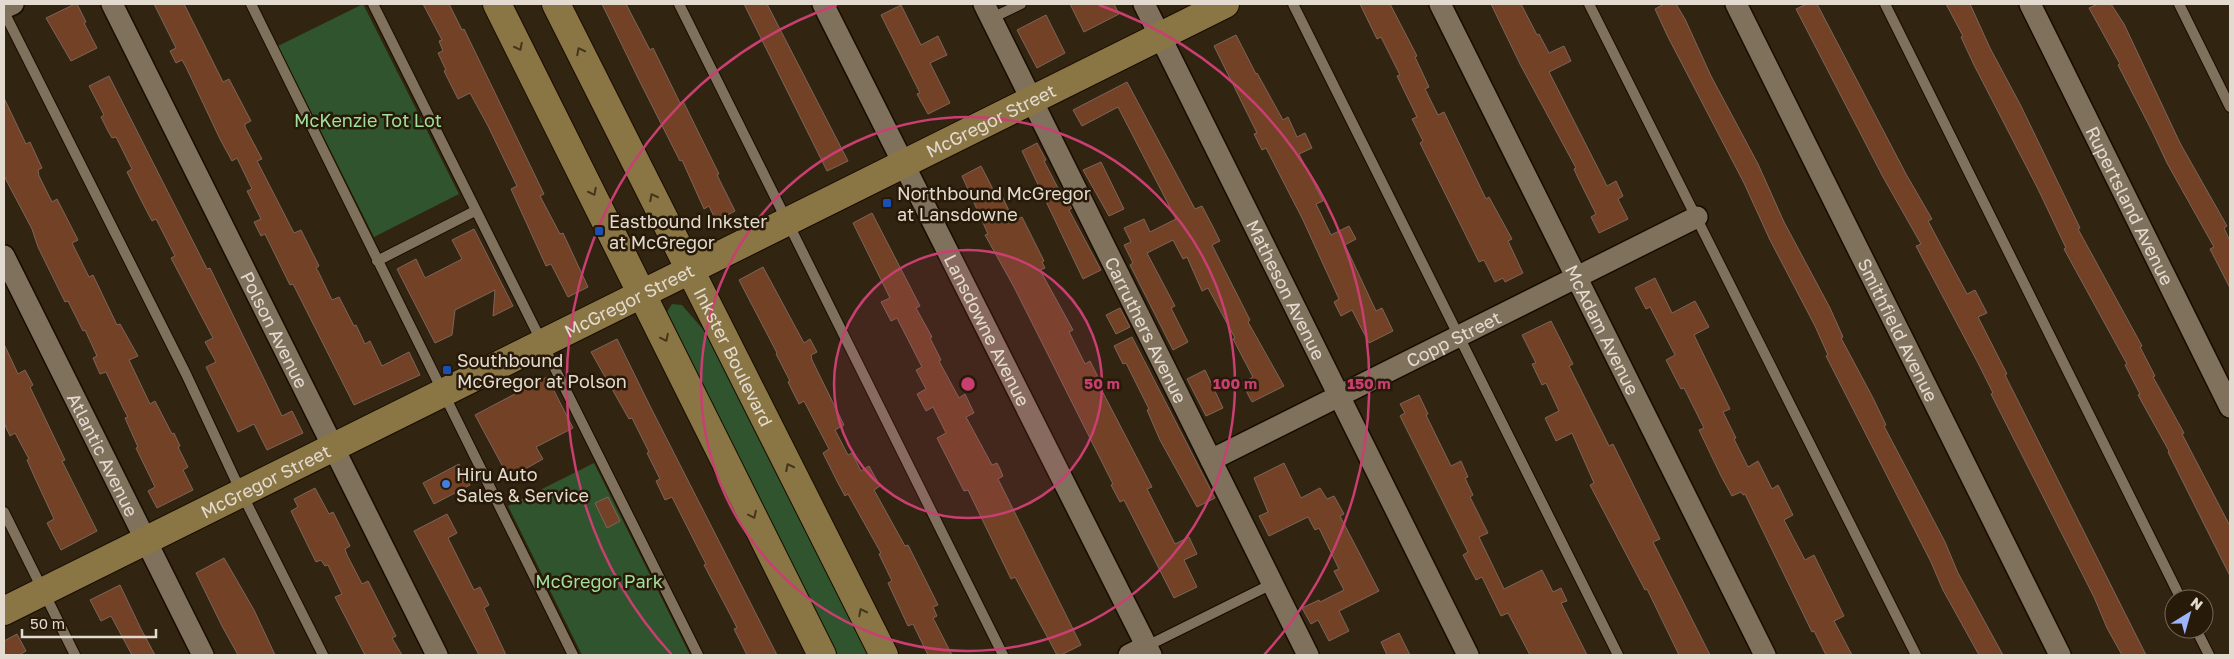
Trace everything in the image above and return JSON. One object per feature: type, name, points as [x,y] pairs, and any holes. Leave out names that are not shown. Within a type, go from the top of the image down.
[{"type":"main road","points":[[497,4],[643,292],[822,655]]},
{"type":"main road","name":"Inkster Boulevard","points":[[556,4],[884,655]]},
{"type":"main road","name":"McGregor Street","points":[[4,611],[444,394],[689,269],[1160,38],[1215,6]]},
{"type":"street","points":[[4,10],[13,4]]},
{"type":"street","name":"Polson Avenue","points":[[112,4],[437,655]]},
{"type":"street","name":"Lansdowne Avenue","points":[[823,4],[1142,652]]},
{"type":"street","name":"Matheson Avenue","points":[[1144,4],[1468,655]]},
{"type":"street","name":"McAdam Avenue","points":[[1440,4],[1765,655]]},
{"type":"street","name":"Smithfield Avenue","points":[[1736,4],[2060,655]]},
{"type":"street","name":"Rupertsland Avenue","points":[[2030,4],[2230,407]]},
{"type":"street","name":"Carruthers Avenue","points":[[988,11],[1308,655]]},
{"type":"street","name":"Copp Street","points":[[1211,460],[1338,395],[1697,218]]},
{"type":"street","name":"Atlantic Avenue","points":[[4,256],[203,655]]},
{"type":"lane","points":[[251,4],[573,655]]},
{"type":"lane","points":[[373,4],[698,655]]},
{"type":"lane","points":[[679,4],[1003,655]]},
{"type":"lane","points":[[988,11],[1021,4]]},
{"type":"lane","points":[[1293,4],[1618,655]]},
{"type":"lane","points":[[1589,4],[1916,655]]},
{"type":"lane","points":[[1885,4],[2176,589]]},
{"type":"lane","points":[[2179,4],[2230,107]]},
{"type":"lane","points":[[4,10],[186,374],[242,494],[323,655]]},
{"type":"lane","points":[[377,262],[475,211]]},
{"type":"lane","points":[[4,512],[76,655]]},
{"type":"lane","points":[[1142,652],[1272,584]]},
{"type":"lane","points":[[2201,639],[2209,655]]},
{"type":"green space","name":"McKenzie Tot Lot","points":[[363,4],[459,194],[374,237],[278,46]]},
{"type":"green space","points":[[672,304],[682,305],[707,334],[868,655],[833,655],[665,315]]},
{"type":"green space","name":"McGregor Park","points":[[594,463],[690,655],[582,655],[508,506]]},
{"type":"building","points":[[77,4],[86,22],[84,23],[97,48],[71,61],[46,18]]},
{"type":"building","points":[[154,4],[184,4],[223,82],[229,79],[251,121],[245,124],[245,127],[262,159],[257,161],[294,233],[301,230],[319,266],[316,268],[332,300],[339,297],[365,344],[370,341],[382,366],[409,352],[420,375],[354,405],[293,284],[290,285],[265,234],[261,236],[254,222],[261,219],[247,191],[252,189],[237,158],[232,161],[220,139],[182,60],[176,63],[170,51],[176,48]]},
{"type":"building","points":[[423,4],[449,4],[462,30],[464,29],[544,194],[540,196],[560,234],[563,233],[588,287],[568,297],[551,264],[546,266],[511,189],[517,186],[488,126],[470,93],[458,99],[444,71],[446,70],[438,53],[443,51],[439,41],[442,40]]},
{"type":"building","points":[[602,4],[626,4],[650,50],[653,48],[680,103],[683,101],[735,211],[716,221],[709,206],[704,209],[682,160],[680,161]]},
{"type":"building","points":[[744,4],[767,4],[848,161],[827,171]]},
{"type":"building","points":[[1070,4],[1114,4],[1119,14],[1084,32]]},
{"type":"building","points":[[1360,4],[1390,4],[1417,56],[1415,57],[1429,87],[1425,89],[1438,115],[1444,112],[1486,199],[1489,197],[1512,239],[1508,241],[1523,273],[1505,282],[1503,278],[1495,282],[1484,260],[1479,262],[1420,143],[1423,141],[1412,119],[1417,117],[1397,76],[1400,75],[1381,37],[1377,39]]},
{"type":"building","points":[[1491,4],[1521,4],[1549,53],[1564,46],[1571,61],[1549,72],[1607,186],[1616,181],[1623,196],[1618,199],[1628,219],[1599,233],[1591,217],[1596,214],[1574,169],[1576,168],[1520,64]]},
{"type":"building","points":[[1664,4],[1676,4],[1685,19],[1711,76],[1758,164],[1784,222],[1830,308],[1843,337],[1841,338],[1873,398],[1886,425],[1884,426],[1945,542],[1958,573],[2003,655],[1979,655],[1943,590],[1931,562],[1826,356],[1828,355],[1815,326],[1770,240],[1744,183],[1668,37],[1655,9]]},
{"type":"building","points":[[1807,4],[1817,4],[1906,174],[1932,219],[1928,221],[1967,294],[1975,290],[1987,313],[1978,317],[2007,374],[2005,375],[2146,655],[2122,655],[2107,628],[2094,597],[1991,394],[1993,393],[1978,363],[1916,246],[1921,244],[1883,177],[1796,9]]},
{"type":"building","points":[[1946,4],[1970,4],[2080,228],[2078,229],[2142,346],[2140,347],[2155,376],[2153,377],[2184,433],[2182,434],[2230,526],[2230,576],[2169,451],[2138,395],[2140,394],[2125,365],[2127,364],[2064,249],[2066,248],[2038,189],[1974,65],[1961,37],[1963,36]]},
{"type":"building","points":[[2098,4],[2111,4],[2124,24],[2180,143],[2227,226],[2224,228],[2230,241],[2230,288],[2210,249],[2214,247],[2167,163],[2118,65],[2120,64],[2089,8]]},
{"type":"building","points":[[901,5],[921,45],[938,36],[947,55],[930,63],[950,103],[928,114],[917,94],[920,93],[881,15]]},
{"type":"building","points":[[1046,15],[1065,53],[1037,68],[1017,30]]},
{"type":"building","points":[[1236,35],[1283,120],[1288,117],[1297,137],[1305,133],[1312,148],[1299,154],[1323,201],[1316,204],[1331,235],[1349,226],[1356,239],[1345,245],[1376,311],[1382,308],[1393,331],[1369,343],[1352,310],[1341,316],[1334,302],[1339,299],[1303,220],[1266,148],[1262,150],[1254,134],[1257,133],[1214,46]]},
{"type":"building","points":[[109,76],[207,269],[210,268],[282,416],[292,411],[303,433],[267,450],[254,424],[238,432],[206,367],[216,362],[205,342],[213,338],[171,258],[175,256],[156,219],[152,221],[127,172],[132,169],[116,137],[112,138],[108,131],[101,117],[104,115],[89,86]]},
{"type":"building","points":[[1127,82],[1195,209],[1202,206],[1212,225],[1220,241],[1212,245],[1250,320],[1248,322],[1284,386],[1252,402],[1242,383],[1253,377],[1233,339],[1235,338],[1208,288],[1202,291],[1187,257],[1183,259],[1173,240],[1147,253],[1175,306],[1171,308],[1188,342],[1173,350],[1130,265],[1133,263],[1124,245],[1131,242],[1124,228],[1144,219],[1150,232],[1176,219],[1118,107],[1082,126],[1073,110]]},
{"type":"building","points":[[4,98],[26,144],[30,142],[42,168],[38,170],[39,176],[52,202],[57,199],[78,240],[72,243],[89,277],[93,275],[117,325],[120,324],[138,356],[129,360],[150,404],[155,401],[172,434],[174,433],[180,446],[178,447],[188,467],[183,470],[193,490],[157,508],[148,491],[155,487],[136,448],[138,447],[125,418],[128,417],[106,372],[100,374],[93,358],[97,356],[85,330],[83,331],[68,301],[65,302],[38,247],[32,229],[4,176]]},
{"type":"building","points":[[1037,143],[1060,192],[1063,191],[1072,208],[1069,210],[1101,270],[1083,279],[1022,151]]},
{"type":"building","points":[[1101,162],[1124,209],[1109,216],[1083,170]]},
{"type":"building","points":[[981,166],[995,193],[999,190],[1014,221],[1022,217],[1044,261],[1042,262],[1045,268],[1040,270],[1073,330],[1069,332],[1085,364],[1090,361],[1100,381],[1098,383],[1152,487],[1147,489],[1175,544],[1189,537],[1197,554],[1184,560],[1197,587],[1174,598],[1124,500],[1120,502],[1111,485],[1113,484],[1014,287],[985,235],[988,234],[962,176]]},
{"type":"building","points":[[872,213],[920,306],[916,308],[932,337],[930,338],[941,360],[939,361],[959,398],[965,394],[974,413],[966,417],[992,465],[997,463],[1003,476],[998,479],[1081,645],[1061,655],[1057,655],[1015,577],[1011,579],[968,490],[964,491],[937,438],[946,433],[933,407],[926,411],[917,394],[926,389],[916,370],[922,367],[897,318],[891,321],[881,302],[890,298],[853,223]]},
{"type":"building","points":[[474,229],[513,306],[493,316],[495,290],[455,310],[452,335],[435,343],[397,269],[416,259],[425,278],[462,259],[452,240]]},
{"type":"building","points":[[763,267],[804,343],[810,339],[817,352],[811,355],[812,360],[844,425],[835,430],[848,455],[852,453],[861,471],[869,466],[880,486],[874,490],[905,546],[908,545],[938,605],[933,607],[937,616],[933,618],[952,655],[928,655],[913,624],[908,626],[888,583],[892,581],[879,554],[881,553],[848,494],[845,496],[838,483],[823,453],[829,449],[804,401],[799,404],[788,382],[790,381],[777,353],[739,280]]},
{"type":"building","points":[[1655,278],[1672,313],[1695,301],[1709,327],[1694,335],[1730,409],[1723,412],[1736,438],[1734,439],[1748,467],[1758,461],[1772,489],[1778,485],[1793,515],[1784,520],[1805,560],[1814,555],[1844,616],[1834,621],[1852,655],[1826,655],[1814,631],[1812,632],[1745,494],[1743,495],[1741,492],[1732,496],[1721,476],[1699,430],[1704,428],[1684,388],[1681,389],[1666,360],[1675,355],[1650,307],[1646,309],[1635,288]]},
{"type":"building","points":[[1120,308],[1130,327],[1116,334],[1106,315]]},
{"type":"building","points":[[1551,321],[1573,364],[1569,366],[1609,446],[1613,444],[1660,539],[1653,542],[1710,655],[1679,655],[1647,589],[1645,590],[1590,485],[1594,483],[1572,433],[1556,441],[1545,418],[1559,411],[1546,383],[1542,385],[1532,364],[1536,363],[1522,335]]},
{"type":"building","points":[[1132,337],[1215,498],[1197,507],[1160,440],[1147,410],[1149,409],[1126,363],[1123,364],[1114,346]]},
{"type":"building","points":[[617,339],[777,655],[747,655],[734,629],[737,628],[704,565],[706,564],[672,497],[665,500],[656,481],[660,479],[632,418],[629,419],[591,352]]},
{"type":"building","points":[[4,344],[18,374],[25,370],[33,385],[30,387],[65,460],[62,461],[97,531],[61,550],[47,523],[54,519],[27,460],[29,459],[15,433],[10,436],[4,423]]},
{"type":"building","points":[[1205,370],[1223,408],[1206,416],[1187,379]]},
{"type":"building","points":[[547,377],[573,428],[536,447],[543,459],[509,478],[475,415]]},
{"type":"building","points":[[1419,395],[1428,414],[1426,415],[1451,466],[1461,461],[1468,477],[1465,478],[1473,495],[1470,497],[1488,533],[1479,537],[1504,589],[1542,570],[1553,592],[1561,588],[1567,601],[1561,603],[1587,655],[1530,655],[1508,613],[1501,616],[1482,577],[1476,580],[1463,555],[1468,552],[1400,416],[1405,413],[1400,404]]},
{"type":"building","points":[[1284,463],[1301,498],[1320,488],[1327,499],[1334,496],[1344,514],[1340,516],[1379,591],[1339,611],[1349,631],[1329,641],[1318,620],[1311,624],[1302,608],[1319,600],[1320,602],[1344,590],[1334,571],[1339,569],[1319,528],[1315,530],[1308,517],[1269,536],[1259,516],[1268,512],[1254,478]]},
{"type":"building","name":"Hiru Auto Sales & Service","points":[[459,464],[470,485],[434,504],[423,483]]},
{"type":"building","points":[[315,488],[329,514],[333,512],[350,546],[345,549],[347,555],[362,584],[368,581],[396,636],[392,638],[402,655],[365,655],[335,597],[342,594],[328,565],[325,566],[321,560],[316,562],[291,511],[298,507],[294,499]]},
{"type":"building","points":[[608,497],[620,521],[607,528],[595,503]]},
{"type":"building","points":[[447,514],[457,533],[448,538],[474,590],[480,587],[489,605],[484,608],[506,655],[479,655],[414,531]]},
{"type":"building","points":[[224,558],[254,610],[275,655],[238,655],[222,626],[196,573]]},
{"type":"building","points":[[120,585],[155,655],[132,655],[111,616],[101,621],[90,600]]},
{"type":"building","points":[[1399,633],[1410,655],[1387,655],[1381,642]]},
{"type":"building","points":[[17,634],[26,651],[19,655],[4,655],[4,641]]},
{"type":"place","name":"Northbound McGregor at Lansdowne","points":[[887,203]]},
{"type":"place","name":"Eastbound Inkster at McGregor","points":[[599,231]]},
{"type":"place","name":"Southbound McGregor at Polson","points":[[447,370]]},
{"type":"place","name":"Hiru Auto Sales & Service","points":[[446,484]]}]
